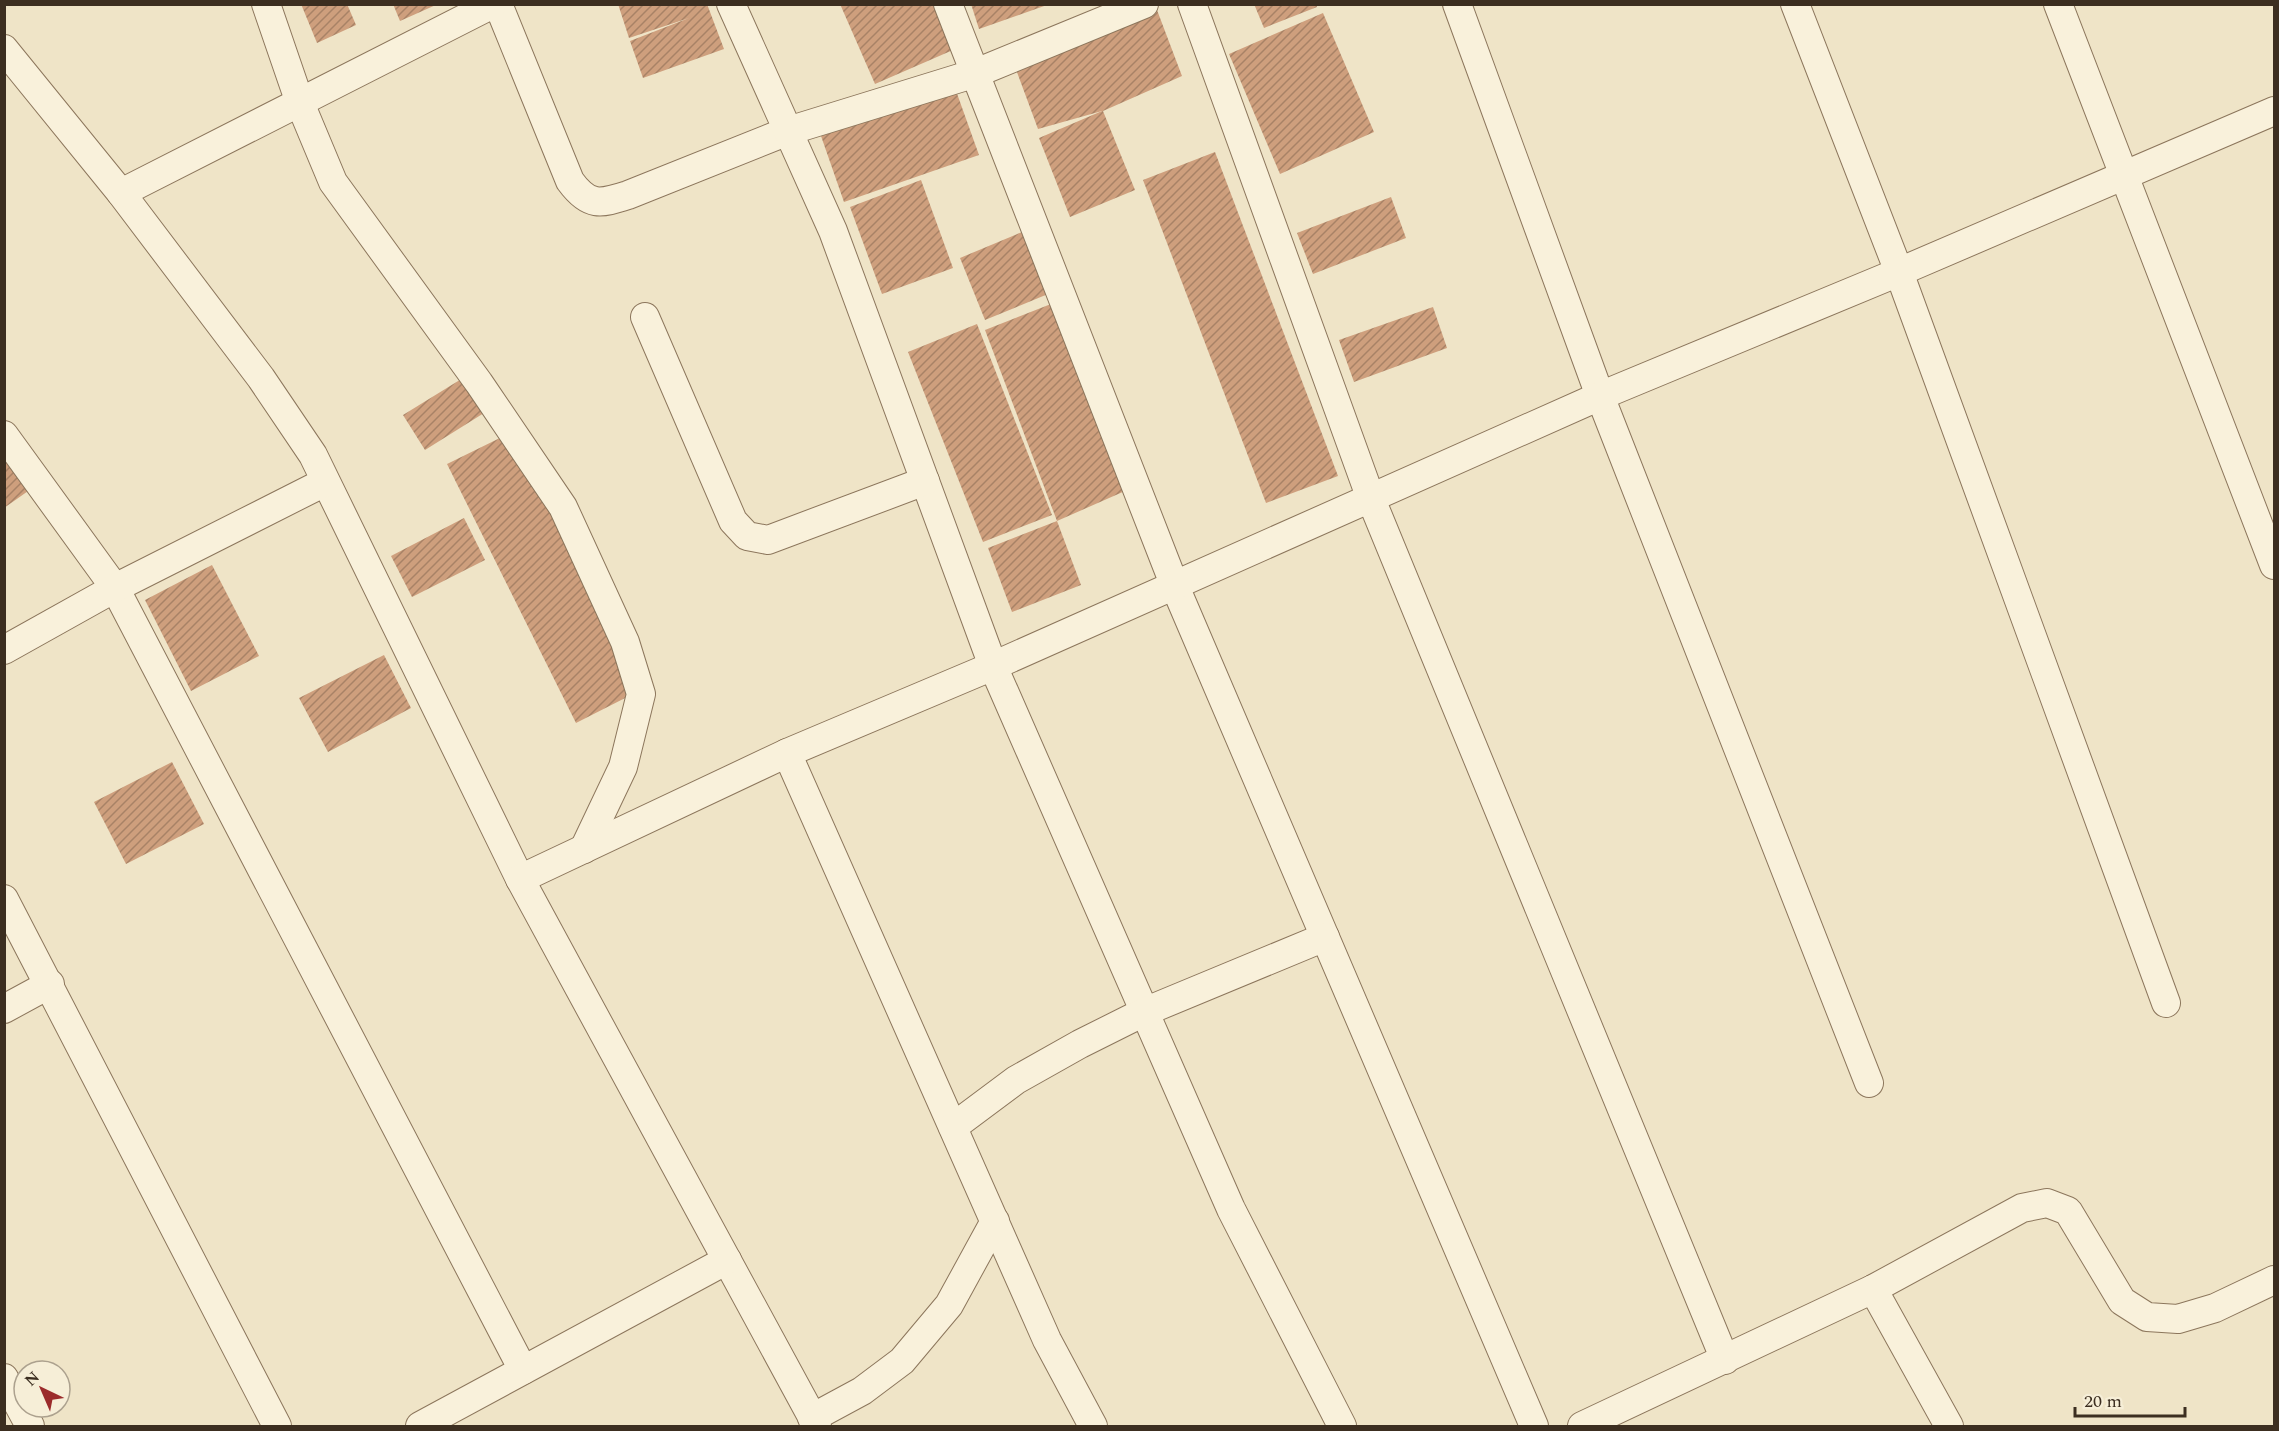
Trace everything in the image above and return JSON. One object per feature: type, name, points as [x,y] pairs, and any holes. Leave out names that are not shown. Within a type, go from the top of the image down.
[{"type":"street","points":[[266,4],[300,103],[333,182],[479,383],[563,507],[625,642],[641,694],[623,766],[584,849]]},
{"type":"street","points":[[121,193],[493,4]]},
{"type":"street","points":[[498,4],[570,181],[578,193],[591,202],[607,201],[628,195],[788,131],[976,73],[1144,4]]},
{"type":"street","points":[[730,4],[833,231],[993,666],[1231,1209],[1342,1426]]},
{"type":"street","points":[[948,4],[1174,584],[1534,1426]]},
{"type":"street","points":[[1192,4],[1371,499],[1725,1360]]},
{"type":"street","points":[[1457,4],[1600,396],[1869,1083]]},
{"type":"street","points":[[1795,4],[1899,272],[2166,1003]]},
{"type":"street","points":[[2058,4],[2274,565]]},
{"type":"street","points":[[4,49],[121,193],[261,378],[313,455],[520,879],[815,1422],[902,1361],[949,1305],[995,1221]]},
{"type":"street","points":[[520,879],[787,753],[993,666],[1600,396],[1899,272],[2274,111]]},
{"type":"street","points":[[645,317],[733,521],[747,536],[768,540],[925,481]]},
{"type":"street","points":[[4,435],[115,588],[524,1370]]},
{"type":"street","points":[[4,650],[115,588],[325,482]]},
{"type":"street","points":[[787,753],[1047,1340],[1093,1426]]},
{"type":"street","points":[[4,899],[277,1426]]},
{"type":"street","points":[[953,1127],[1016,1080],[1080,1044],[1144,1012],[1325,937]]},
{"type":"street","points":[[4,1010],[50,984]]},
{"type":"street","points":[[1581,1426],[1873,1289],[2022,1208],[2047,1203],[2068,1211],[2122,1301],[2147,1317],[2178,1319],[2215,1308],[2274,1280]]},
{"type":"street","points":[[420,1426],[726,1260]]},
{"type":"street","points":[[1873,1289],[1949,1426]]},
{"type":"street","points":[[4,1378],[30,1426]]},
{"type":"building","points":[[301,4],[347,4],[356,25],[317,43]]},
{"type":"building","points":[[393,4],[438,4],[400,21]]},
{"type":"building","points":[[618,4],[707,4],[724,49],[643,78],[630,41],[689,18],[629,38]]},
{"type":"building","points":[[840,4],[933,4],[953,50],[875,84]]},
{"type":"building","points":[[971,4],[1047,4],[1047,5],[979,29]]},
{"type":"building","points":[[1254,4],[1316,4],[1317,7],[1264,28]]},
{"type":"building","points":[[1157,10],[1182,76],[1103,111],[1135,190],[1070,217],[1039,138],[1102,111],[1038,129],[1014,64]]},
{"type":"building","points":[[1323,13],[1374,132],[1280,174],[1229,54]]},
{"type":"building","points":[[955,88],[979,155],[844,202],[821,136]]},
{"type":"building","points":[[1215,152],[1338,476],[1266,503],[1143,180]]},
{"type":"building","points":[[921,180],[953,268],[882,294],[850,207]]},
{"type":"building","points":[[1391,197],[1406,238],[1313,274],[1297,233]]},
{"type":"building","points":[[1022,232],[1048,294],[985,320],[960,258]]},
{"type":"building","points":[[1051,304],[1125,491],[1057,521],[985,330]]},
{"type":"building","points":[[1433,307],[1447,348],[1354,382],[1339,340]]},
{"type":"building","points":[[977,324],[1052,515],[983,542],[908,352]]},
{"type":"building","points":[[463,378],[484,413],[425,450],[403,415]]},
{"type":"building","points":[[504,436],[541,484],[633,694],[576,723],[447,464]]},
{"type":"building","points":[[4,457],[31,489],[4,508]]},
{"type":"building","points":[[464,518],[485,560],[412,597],[391,556]]},
{"type":"building","points":[[1057,521],[1081,585],[1012,612],[988,548]]},
{"type":"building","points":[[212,565],[259,656],[191,691],[145,600]]},
{"type":"building","points":[[384,655],[411,708],[328,752],[299,698]]},
{"type":"building","points":[[172,762],[204,824],[126,864],[94,802]]}]
